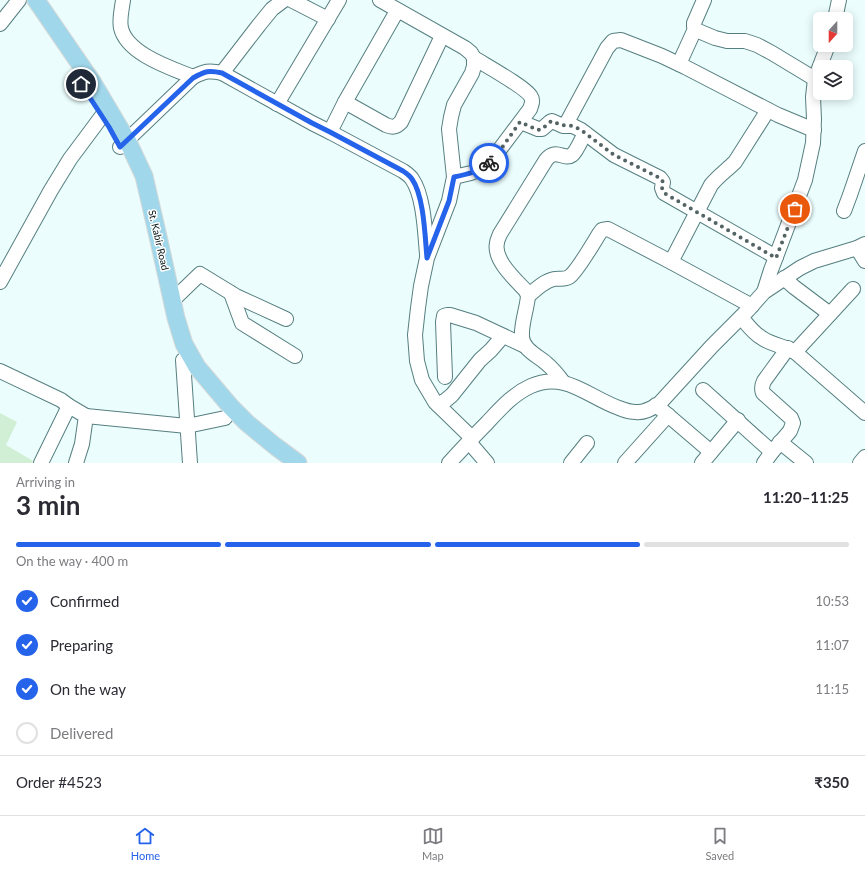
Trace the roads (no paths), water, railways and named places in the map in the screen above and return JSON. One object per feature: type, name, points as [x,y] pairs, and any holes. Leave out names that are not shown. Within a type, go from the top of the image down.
[{"type":"main road","name":"St. Kabir Road","points":[[26,0],[102,116],[124,144],[132,175],[140,196],[162,302],[175,344],[183,360],[225,418],[281,463]]},
{"type":"main road","name":"St. Kabir Road","points":[[36,0],[93,83],[124,144],[144,176],[176,318],[184,344],[197,367],[231,407],[247,423],[298,463]]},
{"type":"street","points":[[0,24],[19,0]]},
{"type":"street","points":[[123,0],[120,17],[121,28],[133,47],[143,55],[193,78]]},
{"type":"street","points":[[222,73],[272,9],[284,0]]},
{"type":"street","points":[[291,0],[328,19]]},
{"type":"street","points":[[277,104],[339,0]]},
{"type":"street","points":[[380,0],[464,48],[471,53],[474,58],[528,92],[533,100],[530,109],[491,161],[482,168],[471,173],[454,177]]},
{"type":"street","points":[[679,64],[695,29],[694,23],[704,0]]},
{"type":"street","points":[[836,12],[839,0]]},
{"type":"street","points":[[330,132],[345,102],[397,11]]},
{"type":"street","points":[[695,29],[720,40],[745,41],[757,45],[813,78]]},
{"type":"street","points":[[345,102],[386,125],[391,127],[397,126],[401,122],[442,36]]},
{"type":"street","points":[[565,126],[607,48],[613,41],[621,40],[662,56],[778,115],[814,130]]},
{"type":"street","points":[[474,58],[472,73],[454,105],[451,117],[449,129],[454,177],[449,201],[427,258],[421,286],[416,335],[417,361],[422,380],[435,402],[470,440],[487,463]]},
{"type":"street","points":[[124,144],[193,78],[204,72],[212,71],[222,73],[403,171],[412,179],[417,190],[422,211],[427,258]]},
{"type":"street","points":[[764,292],[805,180],[811,157],[814,130],[813,100]]},
{"type":"street","points":[[671,262],[711,185],[735,162],[768,110]]},
{"type":"street","points":[[0,282],[51,190],[70,160],[102,116]]},
{"type":"street","points":[[520,122],[538,130],[542,129],[550,122],[577,128],[614,155],[660,178],[663,182],[662,188],[664,193],[776,258]]},
{"type":"street","points":[[525,346],[522,335],[528,296],[526,291],[504,266],[498,256],[497,243],[500,234],[549,156],[556,154],[571,156],[585,133]]},
{"type":"street","points":[[844,211],[865,151]]},
{"type":"street","points":[[528,296],[550,280],[565,279],[569,277],[602,230],[608,229],[752,306]]},
{"type":"street","points":[[449,463],[506,402],[530,386],[542,382],[563,382],[624,410],[637,412],[648,410],[656,405],[678,384],[764,292],[784,278],[814,261],[861,246],[865,261]]},
{"type":"street","points":[[172,301],[200,274],[236,296],[286,319]]},
{"type":"street","points":[[784,278],[830,314]]},
{"type":"street","points":[[772,452],[790,431],[793,423],[791,418],[763,393],[762,386],[764,381],[792,350],[830,314],[853,289]]},
{"type":"street","points":[[231,292],[242,323],[295,356]]},
{"type":"street","points":[[446,377],[443,322],[444,316],[450,315],[476,323],[525,346],[555,371],[563,382]]},
{"type":"street","points":[[741,317],[762,339],[792,350],[865,413]]},
{"type":"street","points":[[438,405],[452,395],[480,360],[503,336]]},
{"type":"street","points":[[183,360],[190,463]]},
{"type":"street","points":[[0,371],[61,400],[86,416],[187,426],[225,418]]},
{"type":"street","points":[[703,390],[772,452],[806,463]]},
{"type":"street","points":[[656,405],[711,452]]},
{"type":"street","points":[[41,463],[69,406]]},
{"type":"street","points":[[625,463],[668,415]]},
{"type":"street","points":[[76,463],[82,444],[86,416]]},
{"type":"street","points":[[702,463],[738,420]]},
{"type":"street","points":[[571,463],[587,444]]},
{"type":"street","points":[[860,463],[865,457]]}]
